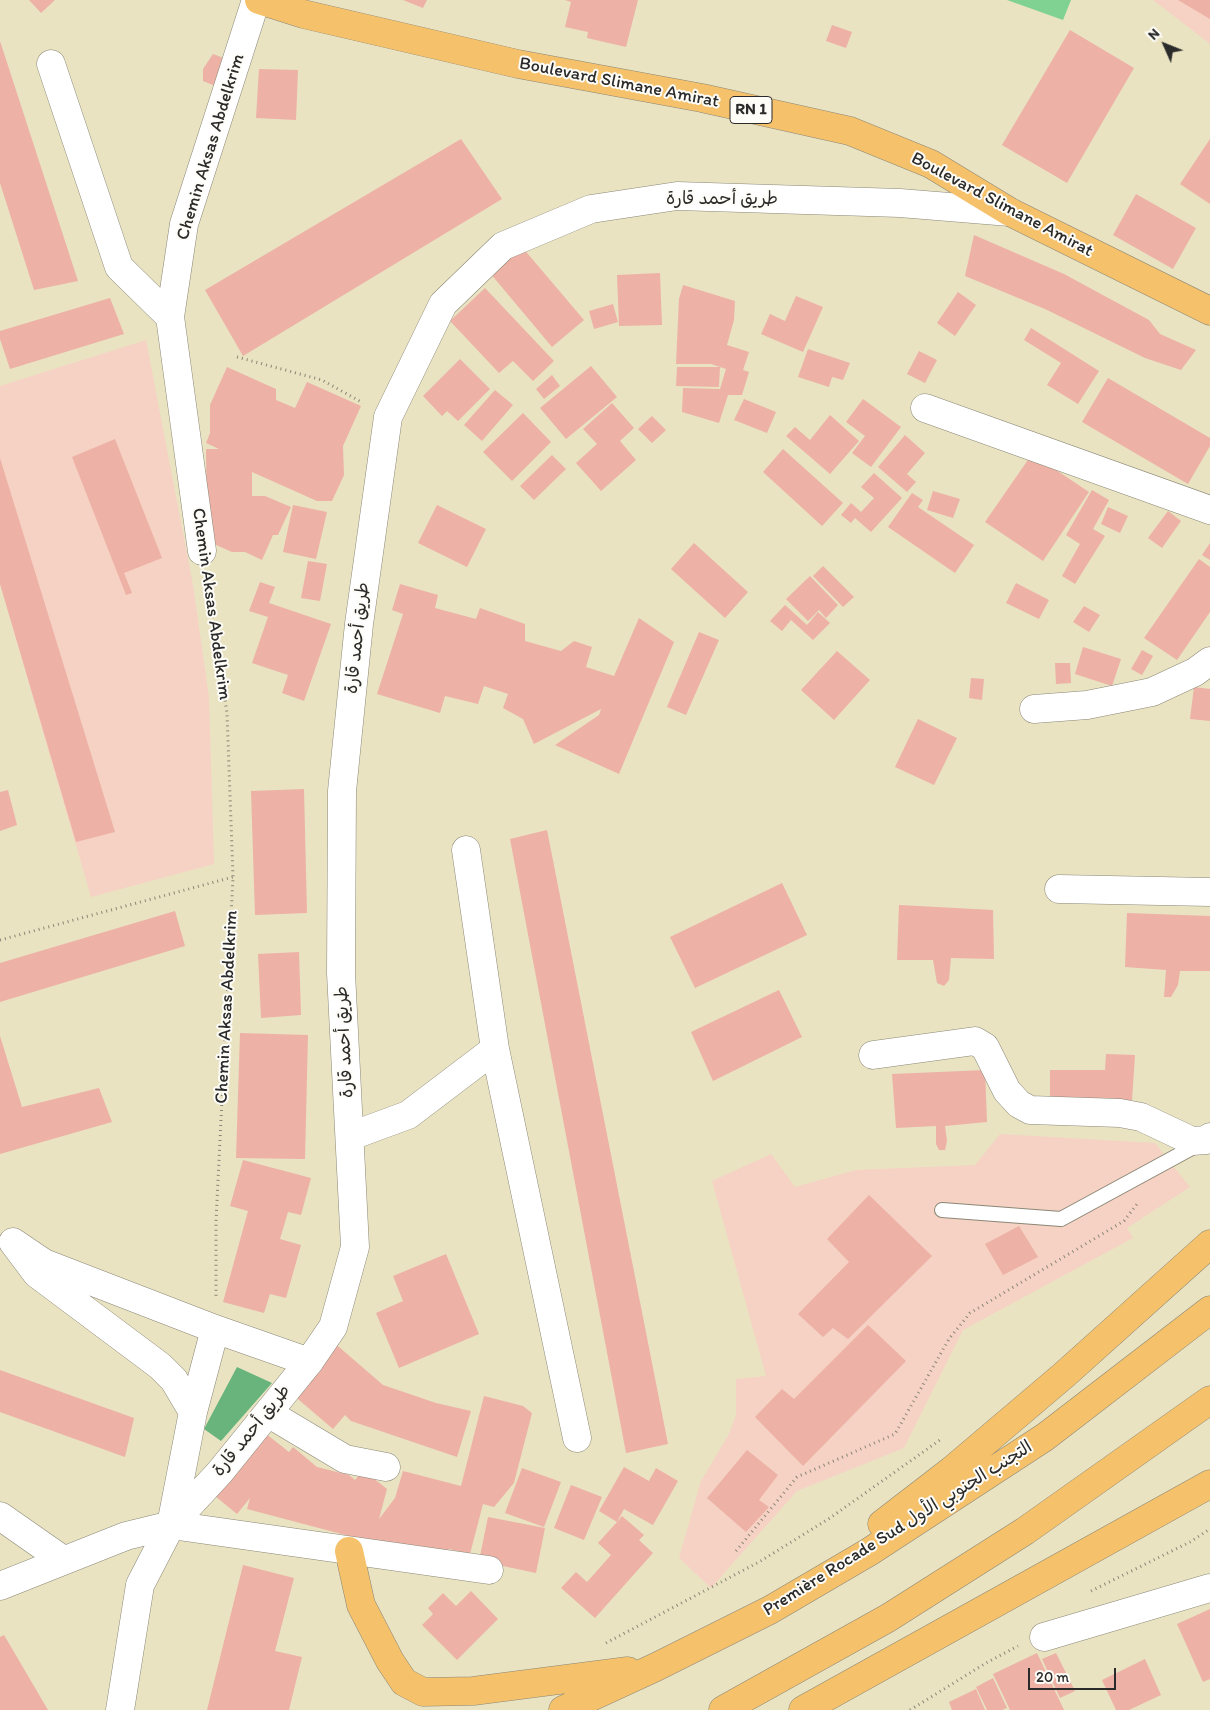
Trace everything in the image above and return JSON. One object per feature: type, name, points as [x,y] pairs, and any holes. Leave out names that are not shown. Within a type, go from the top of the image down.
[{"type":"main road","name":"Boulevard Slimane Amirat","points":[[258,0],[303,14],[518,64],[702,98],[850,131],[931,164],[1010,212],[1210,311]]},
{"type":"main road","points":[[770,1610],[952,1470],[1064,1374],[1210,1244]]},
{"type":"main road","name":"Première Rocade Sud التجنب الجنوبي الأول","points":[[563,1710],[656,1667],[770,1610],[869,1552],[1045,1437],[1210,1310]]},
{"type":"main road","points":[[723,1710],[888,1618],[1017,1536],[1210,1400]]},
{"type":"main road","points":[[803,1710],[1210,1484]]},
{"type":"main road","points":[[349,1551],[361,1605],[390,1661],[404,1682],[424,1692],[473,1691],[656,1667]]},
{"type":"street","name":"Chemin Aksas Abdelkrim","points":[[202,551],[170,317],[184,224],[258,0]]},
{"type":"street","points":[[51,64],[119,267],[170,317]]},
{"type":"street","name":"طريق أحمد قارة","points":[[172,1525],[220,1472],[268,1413],[309,1362],[333,1327],[355,1247],[351,1136],[341,973],[342,791],[359,624],[388,417],[443,304],[503,246],[591,209],[677,196],[900,203],[1010,212]]},
{"type":"street","points":[[924,408],[1210,510]]},
{"type":"street","points":[[1034,709],[1087,705],[1152,692],[1196,672],[1210,661]]},
{"type":"street","points":[[466,850],[495,1049],[577,1438]]},
{"type":"street","points":[[1059,889],[1210,892]]},
{"type":"street","points":[[873,1055],[975,1041],[985,1047],[1007,1091],[1019,1104],[1030,1110],[1120,1113],[1141,1117],[1192,1140],[1208,1139]]},
{"type":"street","points":[[351,1136],[408,1115],[495,1049]]},
{"type":"street","points":[[6,1234],[44,1264],[309,1362]]},
{"type":"street","points":[[6,1234],[37,1274],[160,1366],[174,1380],[193,1412]]},
{"type":"street","points":[[120,1710],[140,1586],[172,1525],[193,1412],[216,1329]]},
{"type":"street","points":[[268,1413],[345,1459],[386,1467]]},
{"type":"street","points":[[0,1516],[63,1560]]},
{"type":"street","points":[[0,1586],[126,1536],[172,1525],[489,1570]]},
{"type":"street","points":[[1044,1637],[1210,1588]]},
{"type":"lane","points":[[942,1210],[1061,1219],[1208,1139]]},
{"type":"path","points":[[237,357],[322,380],[388,417]]},
{"type":"path","name":"Chemin Aksas Abdelkrim","points":[[202,551],[227,713],[233,877],[216,1221],[216,1329]]},
{"type":"path","points":[[0,940],[233,877]]},
{"type":"path","points":[[736,1551],[797,1477],[895,1434],[949,1339],[970,1314],[1124,1221],[1137,1203]]},
{"type":"path","points":[[600,1646],[758,1562],[830,1518],[941,1439]]},
{"type":"path","points":[[1088,1592],[1190,1542],[1210,1529]]},
{"type":"path","points":[[910,1710],[1011,1648],[1044,1637]]},
{"type":"shaded area","points":[[1153,0],[1210,0],[1210,44]]},
{"type":"shaded area","points":[[146,340],[193,585],[209,697],[214,864],[91,897],[0,584],[0,386]]},
{"type":"shaded area","points":[[1000,1134],[1155,1143],[1190,1187],[1127,1228],[1133,1238],[963,1330],[904,1448],[797,1491],[711,1588],[679,1558],[701,1481],[729,1434],[736,1415],[736,1379],[766,1376],[712,1181],[771,1154],[795,1187],[856,1170],[975,1165]]},
{"type":"green space","points":[[1007,0],[1071,0],[1063,20]]},
{"type":"green space","points":[[237,1367],[272,1383],[221,1441],[204,1429]]},
{"type":"building","points":[[29,0],[55,0],[41,13]]},
{"type":"building","points":[[403,0],[427,0],[423,8]]},
{"type":"building","points":[[565,0],[638,0],[626,47],[587,38],[588,32],[565,27],[571,2]]},
{"type":"building","points":[[1178,0],[1210,0],[1210,19]]},
{"type":"building","points":[[832,25],[852,32],[846,48],[826,41]]},
{"type":"building","points":[[1070,30],[1134,68],[1067,183],[1002,145]]},
{"type":"building","points":[[0,41],[78,281],[34,290],[0,183]]},
{"type":"building","points":[[213,54],[229,60],[218,87],[203,81],[203,69]]},
{"type":"building","points":[[259,69],[298,70],[296,120],[256,118]]},
{"type":"building","points":[[461,139],[502,199],[243,356],[205,290]]},
{"type":"building","points":[[1210,139],[1210,204],[1180,184]]},
{"type":"building","points":[[1136,194],[1196,228],[1173,269],[1113,235]]},
{"type":"building","points":[[974,235],[1064,274],[1149,320],[1160,334],[1196,350],[1181,370],[1145,358],[1045,309],[965,276]]},
{"type":"building","points":[[522,247],[584,320],[552,347],[490,273]]},
{"type":"building","points":[[660,273],[662,325],[619,326],[617,275]]},
{"type":"building","points":[[683,285],[735,301],[734,320],[727,345],[749,352],[743,370],[749,372],[742,395],[728,395],[719,423],[682,412],[683,388],[720,389],[726,369],[711,364],[676,364],[679,299]]},
{"type":"building","points":[[485,288],[554,361],[533,381],[513,361],[499,373],[450,321]]},
{"type":"building","points":[[958,292],[976,305],[955,336],[937,323]]},
{"type":"building","points":[[796,296],[823,307],[803,352],[761,334],[770,314],[785,321]]},
{"type":"building","points":[[110,298],[124,334],[10,369],[0,339],[0,331]]},
{"type":"building","points":[[613,304],[618,322],[594,329],[589,311]]},
{"type":"building","points":[[1031,328],[1099,371],[1078,404],[1047,385],[1061,363],[1024,340]]},
{"type":"building","points":[[808,349],[850,363],[843,380],[832,377],[829,387],[798,377]]},
{"type":"building","points":[[919,351],[937,360],[925,383],[907,374]]},
{"type":"building","points":[[460,359],[490,389],[458,421],[447,411],[442,416],[423,396]]},
{"type":"building","points":[[591,366],[617,397],[566,439],[540,408]]},
{"type":"building","points":[[227,367],[276,389],[276,400],[295,408],[307,382],[361,406],[343,446],[344,475],[332,501],[317,501],[252,472],[252,496],[265,496],[291,507],[278,535],[273,535],[262,560],[245,552],[232,552],[207,541],[206,449],[219,449],[206,443],[210,433],[210,405]]},
{"type":"building","points":[[677,367],[720,367],[719,387],[676,386]]},
{"type":"building","points":[[552,375],[560,386],[544,399],[536,389]]},
{"type":"building","points":[[1108,378],[1210,438],[1210,446],[1188,484],[1082,422]]},
{"type":"building","points":[[495,390],[513,405],[482,441],[464,425]]},
{"type":"building","points":[[744,399],[776,412],[767,433],[734,420]]},
{"type":"building","points":[[863,399],[901,427],[871,467],[852,453],[865,436],[846,422]]},
{"type":"building","points":[[612,403],[634,428],[620,441],[636,460],[601,491],[576,463],[597,444],[583,429]]},
{"type":"building","points":[[523,413],[551,442],[512,481],[483,452]]},
{"type":"building","points":[[830,415],[859,441],[830,474],[786,436],[795,427],[810,440]]},
{"type":"building","points":[[652,416],[666,430],[652,443],[638,429]]},
{"type":"building","points":[[905,435],[925,453],[907,474],[916,482],[907,492],[878,467]]},
{"type":"building","points":[[115,439],[162,558],[124,573],[132,593],[126,595],[72,457]]},
{"type":"building","points":[[783,449],[843,503],[822,526],[763,472]]},
{"type":"building","points":[[1032,454],[1089,492],[1043,561],[985,522]]},
{"type":"building","points":[[552,455],[566,469],[534,500],[520,486]]},
{"type":"building","points":[[0,458],[115,832],[76,842],[0,584]]},
{"type":"building","points":[[874,473],[902,498],[871,532],[855,518],[851,523],[841,515],[851,503],[861,512],[874,498],[861,487]]},
{"type":"building","points":[[1092,490],[1109,500],[1093,529],[1105,536],[1075,584],[1062,576],[1080,544],[1066,535]]},
{"type":"building","points":[[933,491],[960,499],[953,518],[927,510]]},
{"type":"building","points":[[912,493],[923,500],[918,507],[974,545],[955,573],[888,527]]},
{"type":"building","points":[[293,505],[327,512],[316,559],[283,552]]},
{"type":"building","points":[[437,505],[486,529],[467,567],[418,543]]},
{"type":"building","points":[[1108,507],[1128,516],[1120,533],[1101,524]]},
{"type":"building","points":[[1168,511],[1181,521],[1162,548],[1148,538]]},
{"type":"building","points":[[694,543],[748,592],[725,618],[671,569]]},
{"type":"building","points":[[1210,543],[1210,560],[1202,555]]},
{"type":"building","points":[[1199,559],[1210,567],[1210,612],[1177,660],[1144,638]]},
{"type":"building","points":[[308,561],[327,564],[320,601],[301,598]]},
{"type":"building","points":[[823,566],[854,597],[843,607],[813,576]]},
{"type":"building","points":[[810,576],[838,605],[826,618],[819,610],[808,621],[786,599]]},
{"type":"building","points":[[260,582],[275,587],[269,603],[331,624],[304,701],[282,693],[288,675],[252,663],[268,617],[249,611]]},
{"type":"building","points":[[1016,583],[1049,600],[1039,619],[1006,603]]},
{"type":"building","points":[[400,584],[438,595],[435,608],[476,619],[480,608],[525,624],[525,641],[561,651],[574,641],[592,647],[586,667],[614,676],[639,618],[674,642],[619,774],[555,745],[599,715],[601,709],[534,744],[523,719],[503,708],[508,694],[484,686],[478,704],[445,696],[440,713],[377,694],[403,614],[392,610]]},
{"type":"building","points":[[785,605],[807,625],[818,612],[830,623],[813,640],[791,620],[782,631],[770,621]]},
{"type":"building","points":[[1084,606],[1100,615],[1089,632],[1073,622]]},
{"type":"building","points":[[699,632],[719,640],[686,715],[667,707]]},
{"type":"building","points":[[1083,647],[1121,659],[1112,686],[1075,674]]},
{"type":"building","points":[[1142,650],[1153,656],[1142,675],[1131,669]]},
{"type":"building","points":[[837,651],[870,680],[834,720],[801,690]]},
{"type":"building","points":[[1055,663],[1070,663],[1071,683],[1056,684]]},
{"type":"building","points":[[971,678],[984,679],[982,700],[969,698]]},
{"type":"building","points":[[1194,687],[1210,689],[1210,721],[1190,719]]},
{"type":"building","points":[[918,719],[957,738],[934,785],[895,767]]},
{"type":"building","points":[[304,789],[307,913],[255,915],[251,791]]},
{"type":"building","points":[[8,790],[17,825],[0,831],[0,792]]},
{"type":"building","points":[[547,830],[668,1444],[626,1453],[510,839]]},
{"type":"building","points":[[782,883],[807,935],[695,988],[670,937]]},
{"type":"building","points":[[899,905],[993,910],[994,959],[951,958],[949,980],[944,986],[937,983],[933,960],[897,960]]},
{"type":"building","points":[[175,911],[185,946],[0,1002],[0,963]]},
{"type":"building","points":[[1127,913],[1210,916],[1210,971],[1180,971],[1178,985],[1171,997],[1164,997],[1166,970],[1125,967]]},
{"type":"building","points":[[299,952],[301,1015],[261,1018],[258,954]]},
{"type":"building","points":[[779,990],[802,1037],[713,1081],[691,1032]]},
{"type":"building","points":[[240,1033],[308,1035],[305,1159],[236,1158]]},
{"type":"building","points":[[0,1036],[22,1107],[99,1088],[112,1122],[0,1154]]},
{"type":"building","points":[[1106,1054],[1135,1055],[1132,1100],[1050,1100],[1050,1070],[1105,1070]]},
{"type":"building","points":[[985,1070],[987,1122],[945,1126],[947,1141],[945,1150],[939,1150],[936,1144],[936,1126],[896,1128],[892,1074]]},
{"type":"building","points":[[243,1160],[311,1178],[301,1215],[288,1212],[280,1239],[301,1245],[286,1298],[270,1294],[264,1313],[223,1302],[248,1211],[230,1206]]},
{"type":"building","points":[[869,1195],[932,1256],[848,1339],[833,1328],[823,1337],[798,1314],[849,1262],[827,1239]]},
{"type":"building","points":[[1019,1226],[1038,1257],[1003,1275],[985,1244]]},
{"type":"building","points":[[446,1254],[479,1334],[399,1368],[376,1313],[403,1301],[393,1276]]},
{"type":"building","points":[[868,1325],[906,1361],[803,1466],[755,1417],[782,1389],[794,1399]]},
{"type":"building","points":[[331,1340],[383,1385],[436,1403],[471,1411],[457,1457],[351,1421],[345,1415],[333,1429],[292,1394]]},
{"type":"building","points":[[0,1370],[134,1418],[125,1457],[0,1412]]},
{"type":"building","points":[[484,1396],[523,1406],[532,1413],[514,1483],[494,1507],[483,1504],[470,1554],[449,1549],[440,1560],[247,1509],[250,1498],[237,1514],[210,1492],[265,1433],[289,1452],[293,1447],[317,1467],[349,1475],[355,1480],[363,1470],[387,1489],[379,1519],[395,1498],[403,1471],[461,1486]]},
{"type":"building","points":[[747,1450],[778,1475],[759,1500],[769,1507],[746,1532],[707,1498]]},
{"type":"building","points":[[624,1467],[649,1481],[656,1468],[678,1481],[653,1525],[624,1509],[617,1522],[599,1511]]},
{"type":"building","points":[[522,1468],[561,1482],[544,1527],[505,1513]]},
{"type":"building","points":[[571,1485],[602,1497],[584,1540],[554,1528]]},
{"type":"building","points":[[622,1516],[644,1535],[639,1540],[653,1553],[595,1618],[561,1588],[576,1572],[587,1582],[611,1555],[598,1543]]},
{"type":"building","points":[[488,1517],[545,1528],[536,1573],[479,1561]]},
{"type":"building","points":[[243,1565],[294,1578],[275,1651],[302,1657],[289,1710],[207,1710]]},
{"type":"building","points":[[471,1591],[498,1619],[457,1660],[422,1625],[433,1614],[428,1608],[443,1593],[456,1606]]},
{"type":"building","points":[[1210,1609],[1210,1679],[1203,1682],[1177,1624]]},
{"type":"building","points":[[4,1635],[48,1710],[0,1710],[0,1637]]},
{"type":"building","points":[[1037,1653],[1064,1710],[1010,1710],[993,1674]]},
{"type":"building","points":[[1056,1653],[1075,1691],[1060,1698],[1042,1659]]},
{"type":"building","points":[[1145,1659],[1161,1695],[1129,1710],[1116,1710],[1102,1680]]},
{"type":"building","points":[[993,1678],[1007,1708],[1002,1710],[987,1710],[976,1687]]},
{"type":"building","points":[[976,1689],[985,1710],[952,1710],[949,1702]]}]
